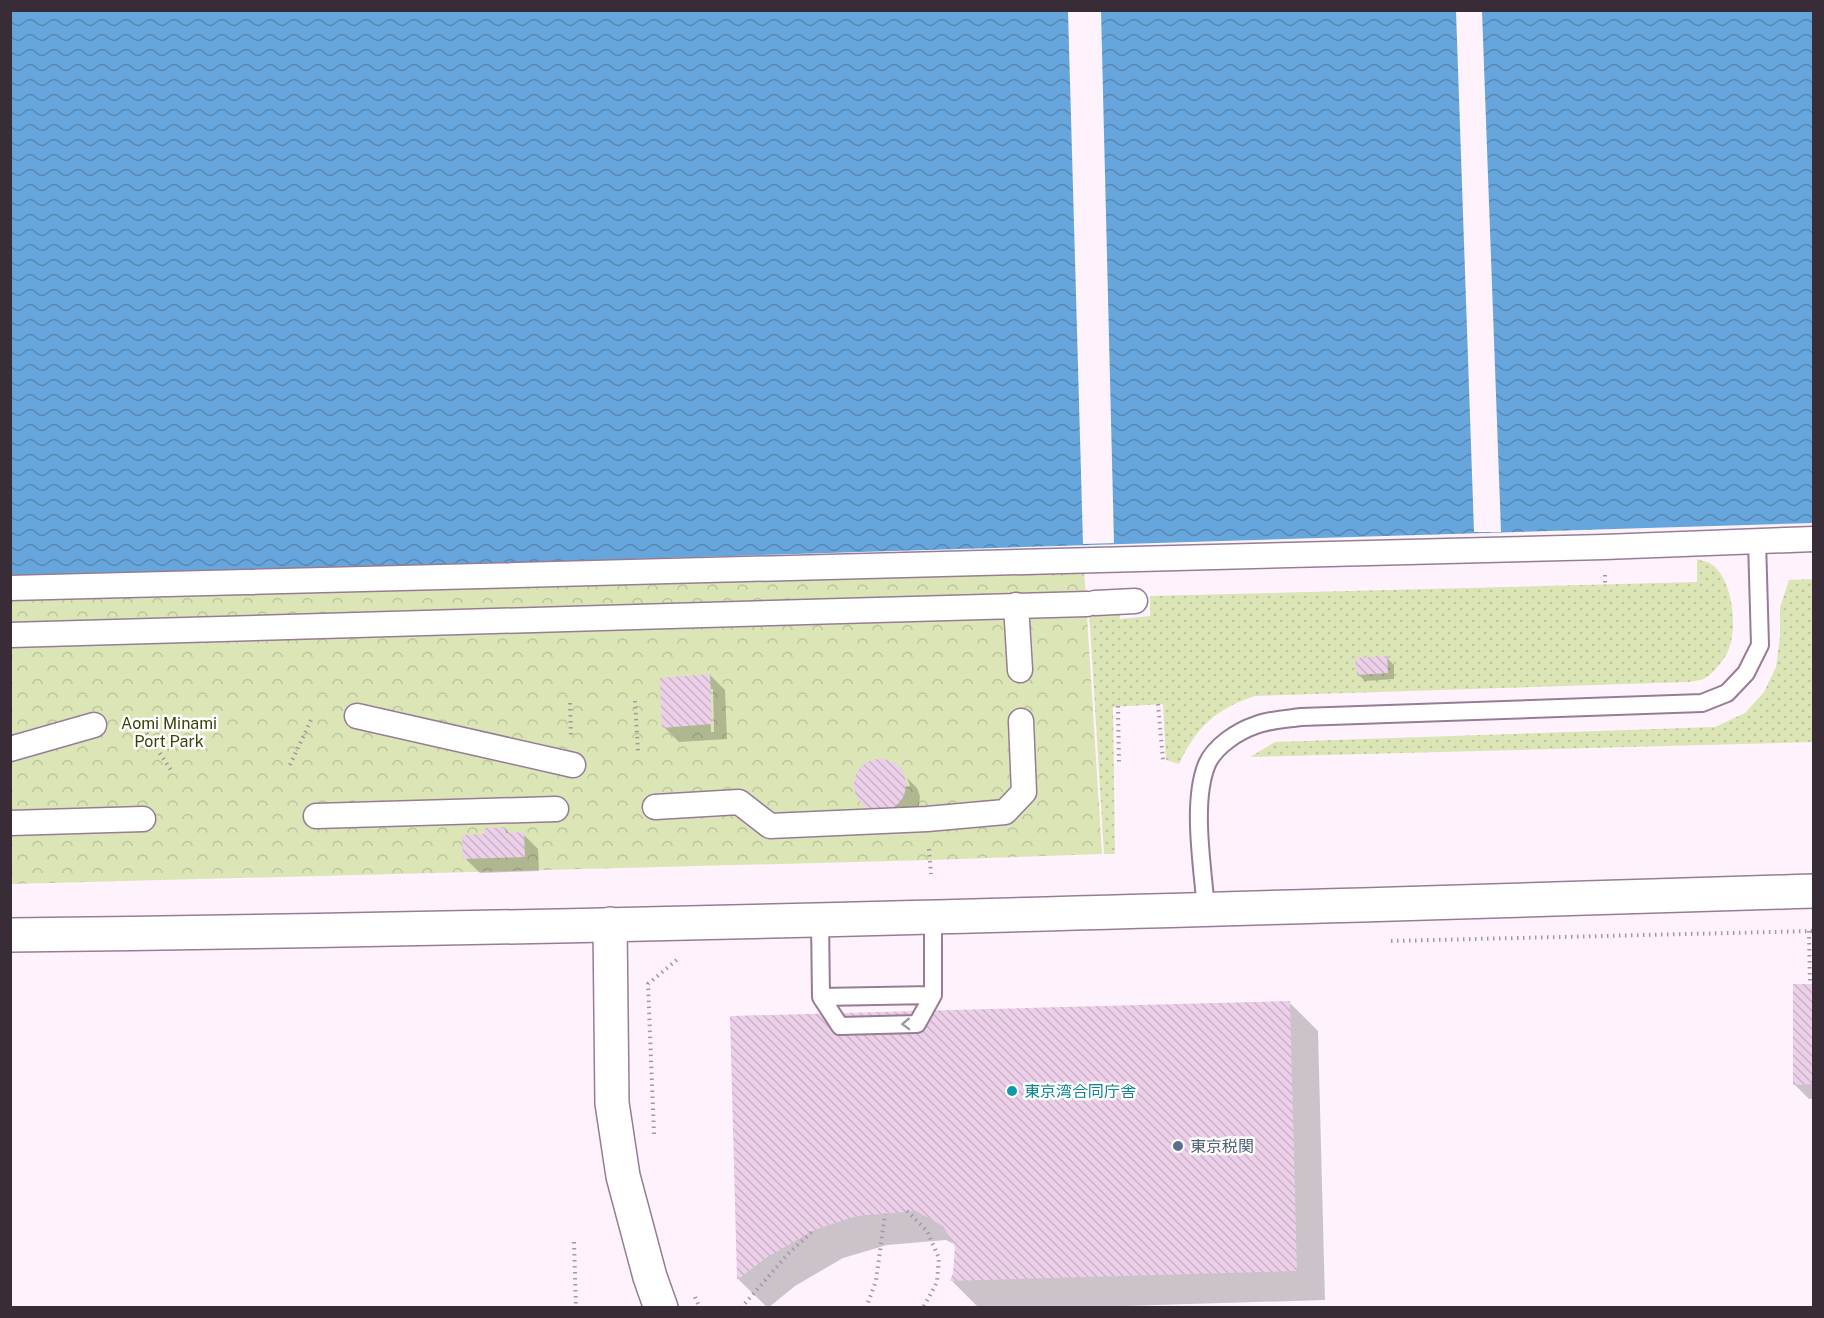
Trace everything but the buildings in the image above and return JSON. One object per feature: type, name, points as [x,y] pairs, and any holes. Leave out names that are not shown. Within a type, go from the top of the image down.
[{"type":"street","points":[[10,588],[1604,547],[1814,539]]},
{"type":"street","points":[[10,635],[1135,602]]},
{"type":"street","points":[[1016,605],[1020,670]]},
{"type":"street","points":[[357,716],[572,755]]},
{"type":"street","points":[[655,807],[739,802],[770,826],[927,819],[1005,812],[1024,792],[1021,721]]},
{"type":"street","points":[[10,749],[94,725]]},
{"type":"street","points":[[316,816],[556,809]]},
{"type":"street","points":[[10,823],[142,819]]},
{"type":"street","points":[[10,935],[362,931],[820,920],[1814,891]]},
{"type":"street","points":[[610,924],[612,1103],[623,1176],[650,1277],[661,1308]]},
{"type":"lane","points":[[1206,910],[1200,847],[1199,796],[1208,763],[1228,738],[1257,724],[1301,717],[1702,703],[1727,693],[1746,673],[1760,645],[1757,542]]},
{"type":"lane","points":[[820,920],[821,997],[840,1026],[917,1024],[933,995],[933,917]]},
{"type":"lane","points":[[821,997],[933,995]]},
{"type":"path","points":[[635,701],[638,751]]},
{"type":"path","points":[[570,703],[572,755]]},
{"type":"path","points":[[1158,704],[1162,760]]},
{"type":"path","points":[[1118,706],[1119,762]]},
{"type":"path","points":[[290,765],[312,718]]},
{"type":"path","points":[[140,723],[171,770]]},
{"type":"path","points":[[1809,932],[1810,984]]},
{"type":"path","points":[[648,984],[654,1134]]},
{"type":"path","points":[[907,1211],[927,1231],[939,1258],[937,1282],[923,1308]]},
{"type":"path","points":[[866,1308],[876,1281],[885,1214]]},
{"type":"path","points":[[741,1308],[788,1254],[814,1230]]},
{"type":"path","points":[[574,1242],[576,1308]]},
{"type":"path","points":[[691,1287],[700,1308]]},
{"type":"green space","points":[[1697,559],[1712,565],[1726,583],[1733,618],[1733,630],[1727,654],[1713,672],[1699,680],[1255,696],[1229,707],[1209,721],[1193,739],[1179,764],[1166,760],[1163,704],[1113,707],[1115,854],[1104,854],[1089,610],[1119,607],[1120,619],[1150,616],[1150,596],[1697,582]]},
{"type":"green space","name":"Aomi Minami Port Park","points":[[1084,568],[1102,854],[11,884],[10,586]]},
{"type":"green space","points":[[1813,579],[1813,742],[1250,757],[1275,742],[1715,727],[1745,713],[1764,692],[1776,667],[1780,637],[1780,607],[1789,580]]},
{"type":"water","points":[[10,11],[1813,11],[1813,523],[11,578]]},
{"type":"pier","points":[[1068,11],[1101,11],[1114,543],[1083,544]]},
{"type":"pier","points":[[1456,11],[1482,11],[1501,532],[1474,532]]},
{"type":"place","name":"東京湾合同庁舎","points":[[1012,1091]]},
{"type":"place","name":"東京税関","points":[[1178,1146]]}]
